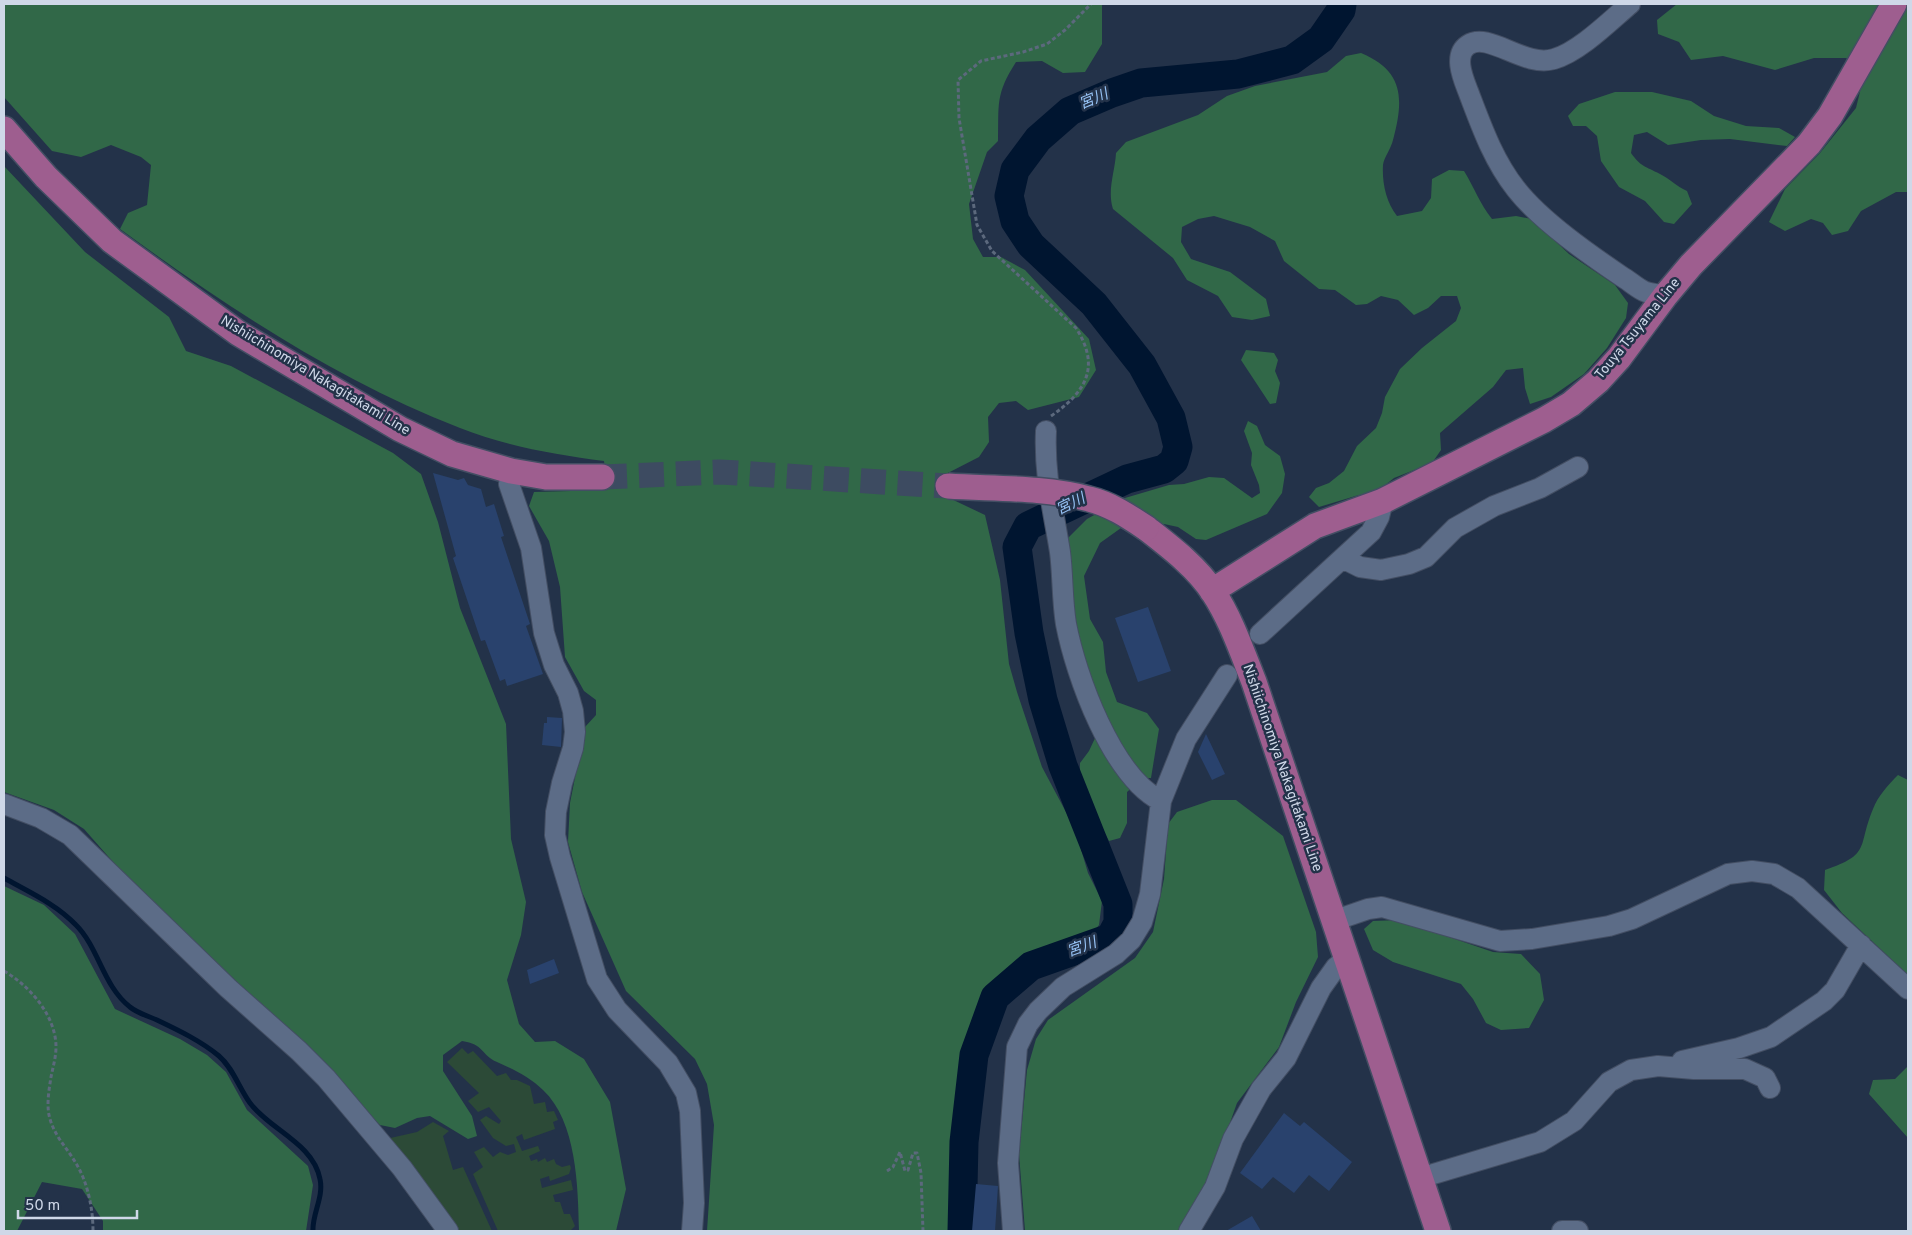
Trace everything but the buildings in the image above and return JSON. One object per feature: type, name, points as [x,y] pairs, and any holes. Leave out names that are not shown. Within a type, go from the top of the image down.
[{"type":"main road","name":"Touya Tsuyama Line","points":[[1212,591],[1316,526],[1383,501],[1544,420],[1571,404],[1598,381],[1619,358],[1665,296],[1728,226],[1809,144],[1830,116],[1894,4]]},
{"type":"main road","name":"Nishiichinomiya Nakagitakami Line","points":[[4,129],[46,177],[112,241],[238,333],[400,429],[452,454],[511,471],[546,477],[602,478]]},
{"type":"main road","name":"Nishiichinomiya Nakagitakami Line","points":[[948,486],[1034,491],[1088,499],[1121,511],[1146,528],[1187,563],[1212,591],[1235,634],[1254,682],[1438,1231]]},
{"type":"street","points":[[1630,4],[1568,53],[1554,60],[1537,61],[1516,55],[1492,43],[1480,42],[1467,46],[1464,50],[1461,55],[1461,71],[1486,140],[1516,190],[1546,218],[1600,262],[1646,292],[1665,296]]},
{"type":"street","points":[[1046,431],[1045,460],[1055,524],[1066,623],[1094,712],[1108,742],[1124,768],[1152,797],[1161,801]]},
{"type":"street","points":[[1344,559],[1360,567],[1381,570],[1409,564],[1426,557],[1455,528],[1494,506],[1540,488],[1578,467]]},
{"type":"street","points":[[511,471],[509,484],[531,548],[544,633],[554,665],[568,693],[573,712],[575,732],[573,748],[556,812],[555,835],[560,857],[597,979],[605,995],[668,1063],[686,1093],[690,1111],[694,1203],[692,1231]]},
{"type":"street","points":[[1260,634],[1344,559],[1371,532],[1379,517],[1383,501]]},
{"type":"street","points":[[1013,1231],[1008,1163],[1018,1047],[1028,1024],[1038,1010],[1063,987],[1116,954],[1131,940],[1138,928],[1150,894],[1161,801],[1186,739],[1227,675]]},
{"type":"street","points":[[4,804],[41,818],[70,835],[228,988],[299,1051],[326,1078],[402,1168],[448,1231]]},
{"type":"street","points":[[1334,921],[1368,909],[1382,907],[1500,941],[1532,939],[1609,926],[1632,919],[1728,874],[1752,871],[1774,874],[1798,888],[1908,989]]},
{"type":"street","points":[[1420,1178],[1540,1142],[1574,1121],[1609,1082],[1630,1070],[1658,1066],[1739,1048],[1771,1038],[1835,990],[1861,945]]},
{"type":"street","points":[[1189,1231],[1215,1187],[1233,1139],[1261,1089],[1286,1058],[1321,988],[1336,967],[1346,959]]},
{"type":"street","points":[[1658,1066],[1694,1069],[1745,1069],[1765,1078],[1770,1088]]},
{"type":"street","points":[[1562,1231],[1578,1231]]},
{"type":"path","points":[[1046,431],[1051,416],[1072,402],[1081,389],[1089,366],[1086,344],[1076,328],[992,251],[977,225],[959,118],[958,80],[981,62],[1024,52],[1047,44],[1065,30],[1091,4]]},
{"type":"path","points":[[4,971],[14,977],[39,1001],[51,1023],[56,1046],[48,1100],[49,1118],[61,1143],[77,1164],[93,1216],[93,1231]]},
{"type":"path","points":[[887,1171],[893,1168],[900,1152],[904,1171],[908,1170],[913,1153],[917,1153],[921,1173],[923,1231]]},
{"type":"green space","points":[[4,4],[1102,4],[1102,44],[1085,72],[1063,73],[1042,61],[1016,62],[1001,92],[998,141],[987,152],[969,204],[973,239],[983,257],[1001,257],[1025,270],[1089,339],[1096,370],[1079,397],[1028,410],[1016,401],[999,403],[988,417],[989,442],[979,457],[944,475],[945,496],[985,515],[1000,580],[1009,664],[1017,692],[1042,767],[1075,829],[1088,873],[1102,901],[1099,925],[1088,939],[1015,965],[1007,972],[991,997],[971,1045],[964,1070],[956,1231],[707,1231],[714,1125],[707,1084],[695,1059],[626,991],[582,892],[568,842],[570,803],[585,727],[596,715],[596,700],[584,691],[565,657],[560,587],[549,541],[529,506],[534,492],[608,490],[604,461],[549,453],[495,440],[414,409],[370,388],[326,365],[242,314],[120,229],[128,213],[147,205],[151,165],[141,157],[111,145],[81,157],[52,151],[4,97]]},
{"type":"green space","points":[[1677,4],[1908,4],[1908,192],[1896,192],[1861,211],[1848,231],[1832,235],[1823,223],[1811,219],[1785,231],[1769,222],[1785,189],[1820,153],[1856,108],[1865,71],[1846,58],[1814,58],[1775,70],[1723,56],[1691,60],[1679,42],[1658,34],[1657,20]]},
{"type":"green space","points":[[1361,53],[1386,68],[1397,88],[1399,112],[1397,125],[1383,165],[1383,172],[1387,198],[1397,216],[1422,211],[1431,198],[1432,179],[1449,170],[1464,171],[1492,219],[1516,216],[1532,219],[1569,254],[1615,285],[1628,303],[1626,318],[1607,348],[1584,374],[1551,397],[1530,404],[1525,388],[1523,368],[1506,370],[1493,387],[1440,433],[1441,450],[1432,463],[1394,478],[1374,494],[1359,495],[1319,507],[1309,497],[1316,488],[1329,483],[1344,471],[1357,446],[1376,428],[1382,413],[1385,397],[1400,369],[1422,348],[1456,321],[1461,308],[1457,296],[1441,296],[1428,308],[1414,315],[1398,300],[1381,296],[1367,304],[1356,305],[1335,290],[1319,289],[1284,261],[1275,241],[1250,227],[1214,216],[1198,219],[1182,227],[1181,242],[1191,259],[1230,272],[1266,299],[1270,316],[1252,320],[1232,317],[1218,296],[1187,280],[1173,258],[1113,209],[1111,188],[1116,153],[1126,142],[1198,115],[1227,96],[1255,86],[1327,72],[1346,56]]},
{"type":"green space","points":[[1615,92],[1652,92],[1691,101],[1714,116],[1746,126],[1779,128],[1795,137],[1787,146],[1730,139],[1701,140],[1668,145],[1647,132],[1634,135],[1631,153],[1635,158],[1644,166],[1687,191],[1692,204],[1674,224],[1664,222],[1645,201],[1619,187],[1601,161],[1597,136],[1586,126],[1573,126],[1568,116],[1579,104]]},
{"type":"green space","points":[[4,166],[85,252],[169,317],[186,351],[231,366],[393,453],[421,474],[438,522],[460,608],[506,724],[511,839],[526,902],[521,935],[507,980],[519,1024],[535,1042],[555,1041],[584,1059],[610,1102],[626,1189],[616,1231],[579,1231],[576,1175],[569,1137],[563,1119],[554,1103],[533,1081],[492,1059],[479,1047],[462,1041],[443,1055],[443,1071],[472,1116],[477,1136],[468,1139],[430,1116],[417,1118],[395,1128],[380,1125],[136,888],[84,829],[54,810],[4,792]]},
{"type":"green space","points":[[1246,350],[1274,353],[1278,360],[1275,371],[1280,383],[1276,403],[1270,404],[1241,360]]},
{"type":"green space","points":[[1248,421],[1257,426],[1265,445],[1280,456],[1285,474],[1282,493],[1267,514],[1206,540],[1196,539],[1178,527],[1164,524],[1121,528],[1100,543],[1084,576],[1090,619],[1103,642],[1106,672],[1117,702],[1147,713],[1159,729],[1151,778],[1143,778],[1127,792],[1127,823],[1120,838],[1109,841],[1080,785],[1080,763],[1089,751],[1103,721],[1076,644],[1068,538],[1087,519],[1125,498],[1169,485],[1184,484],[1209,477],[1224,478],[1252,498],[1260,493],[1251,465],[1252,453],[1244,431]]},
{"type":"green space","points":[[1898,775],[1908,780],[1908,975],[1842,913],[1824,890],[1825,870],[1857,854],[1861,848],[1875,804]]},
{"type":"green space","points":[[1212,800],[1236,800],[1283,836],[1316,932],[1318,957],[1296,1002],[1279,1047],[1237,1103],[1211,1176],[1181,1231],[1025,1231],[1019,1154],[1027,1070],[1036,1039],[1048,1020],[1135,958],[1153,932],[1164,879],[1168,824],[1177,812]]},
{"type":"green space","points":[[4,886],[44,905],[75,934],[115,1009],[180,1039],[207,1055],[226,1072],[247,1110],[308,1166],[313,1185],[306,1231],[103,1231],[103,1221],[82,1189],[42,1182],[17,1231],[4,1231]]},
{"type":"green space","points":[[1399,920],[1493,952],[1521,954],[1540,974],[1544,1000],[1529,1028],[1501,1030],[1486,1023],[1473,999],[1461,984],[1393,962],[1373,950],[1364,929],[1373,921]]},
{"type":"green space","points":[[462,1048],[468,1054],[473,1051],[497,1076],[506,1073],[511,1080],[517,1080],[530,1086],[534,1104],[545,1102],[547,1112],[554,1111],[558,1120],[553,1122],[555,1129],[524,1140],[522,1134],[516,1137],[522,1151],[538,1146],[540,1151],[529,1156],[531,1161],[537,1159],[538,1162],[545,1158],[547,1162],[554,1159],[556,1164],[562,1167],[570,1165],[569,1174],[550,1181],[549,1176],[540,1179],[542,1188],[571,1180],[573,1190],[553,1195],[555,1202],[560,1202],[564,1214],[570,1214],[575,1226],[570,1231],[498,1231],[473,1174],[483,1167],[474,1152],[484,1147],[493,1157],[500,1152],[508,1155],[516,1152],[514,1144],[506,1146],[493,1138],[480,1120],[486,1116],[499,1124],[501,1121],[489,1107],[478,1112],[468,1101],[479,1093],[447,1062]]},
{"type":"green space","points":[[1908,1066],[1908,1138],[1869,1094],[1873,1080],[1895,1079]]},
{"type":"green space","points":[[433,1122],[449,1131],[443,1136],[453,1170],[463,1167],[492,1231],[454,1231],[386,1139],[417,1132]]},
{"type":"waterway","name":"宮川","points":[[962,1231],[964,1142],[974,1055],[995,997],[1031,966],[1110,938],[1118,923],[1118,904],[1063,766],[1043,700],[1029,633],[1017,547],[1028,526],[1127,479],[1164,469],[1174,461],[1178,447],[1171,418],[1142,365],[1094,304],[1031,245],[1015,221],[1009,196],[1015,170],[1038,139],[1070,111],[1141,83],[1238,74],[1292,60],[1321,39],[1341,10],[1342,4]]},
{"type":"waterway","points":[[4,878],[42,899],[76,925],[84,934],[113,989],[130,1007],[189,1036],[219,1056],[228,1066],[246,1097],[258,1113],[300,1146],[309,1156],[316,1167],[321,1186],[313,1231]]},
{"type":"tunnel","points":[[602,477],[720,472],[948,486]]}]
